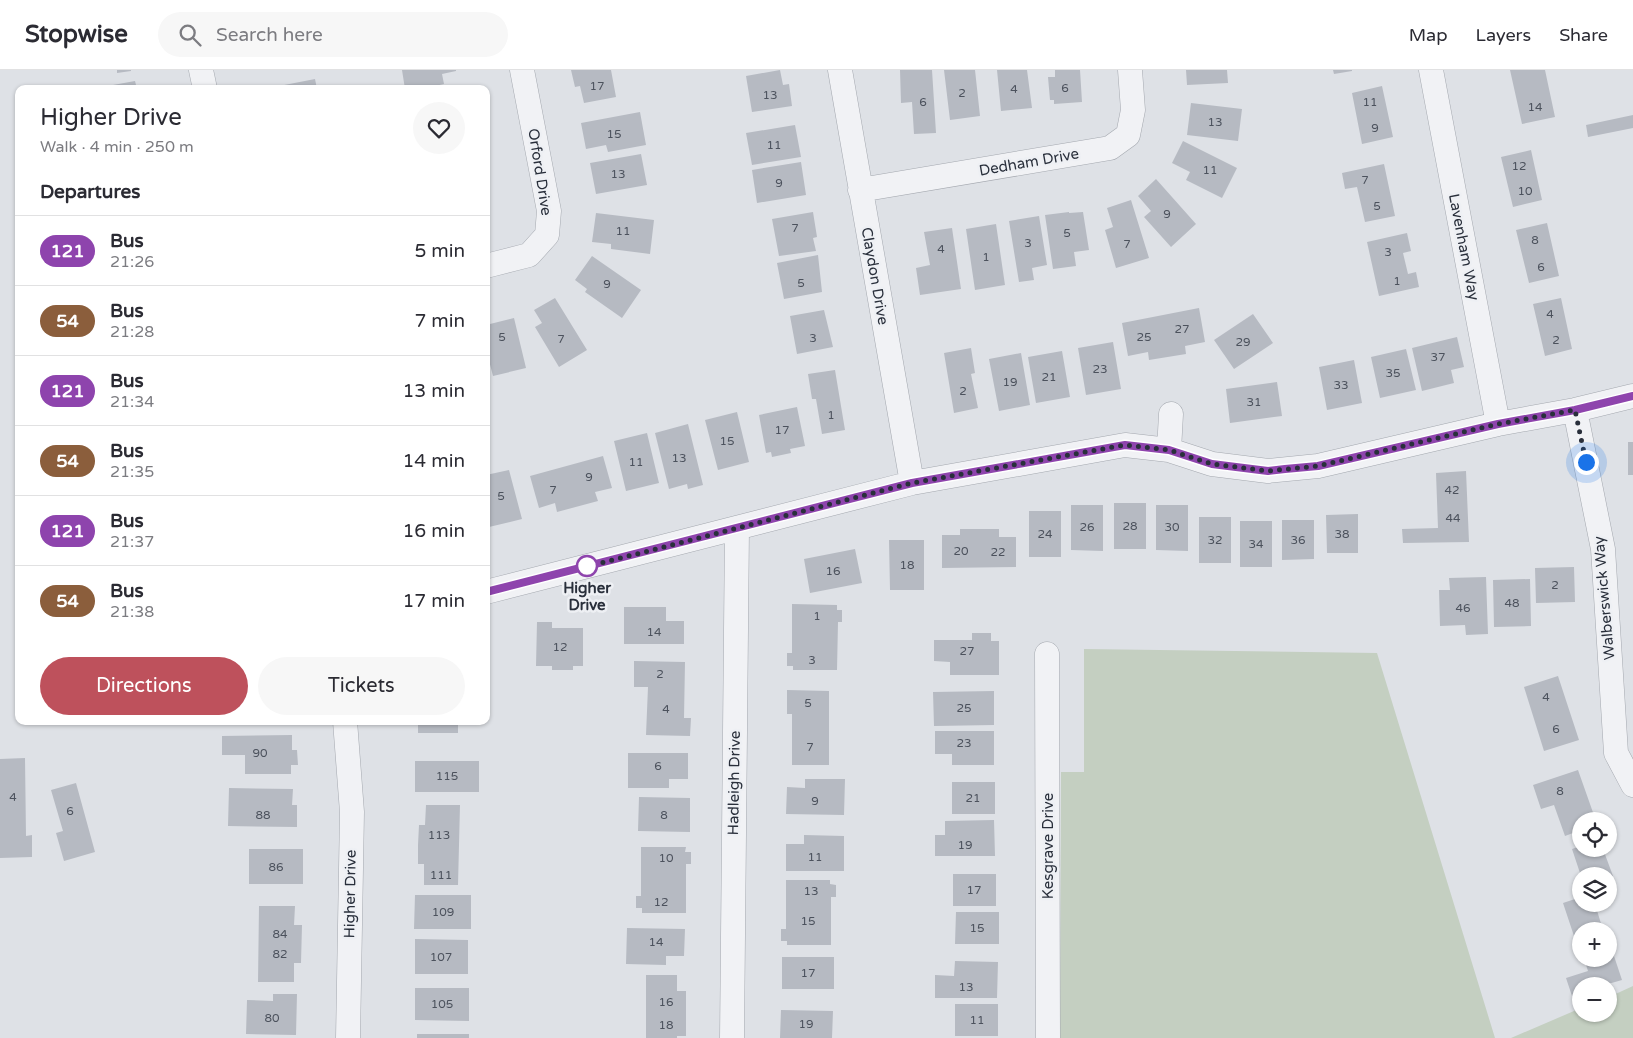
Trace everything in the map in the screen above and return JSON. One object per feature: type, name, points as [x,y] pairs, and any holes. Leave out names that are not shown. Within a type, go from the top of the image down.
[{"type":"street","points":[[201,70],[204,85]]},
{"type":"street","name":"Orford Drive","points":[[490,265],[529,255],[547,235],[549,211],[522,70]]},
{"type":"street","name":"Claydon Drive","points":[[840,70],[912,483]]},
{"type":"street","name":"Dedham Drive","points":[[860,190],[1110,148],[1128,135],[1133,110],[1130,70]]},
{"type":"street","name":"Lavenham Way","points":[[1431,70],[1498,424]]},
{"type":"street","points":[[490,591],[912,483],[1125,445],[1169,450],[1212,464],[1268,471],[1318,466],[1498,424],[1575,410],[1633,396]]},
{"type":"street","name":"Walberswick Way","points":[[1575,410],[1602,549],[1616,753],[1633,784]]},
{"type":"street","points":[[1169,450],[1171,414]]},
{"type":"street","name":"Hadleigh Drive","points":[[732,1038],[736,528]]},
{"type":"street","name":"Kesgrave Drive","points":[[1047,654],[1048,1038]]},
{"type":"street","name":"Higher Drive","points":[[345,725],[352,812],[348,1038]]},
{"type":"green space","points":[[1084,649],[1377,653],[1495,1038],[1060,1038],[1061,772],[1084,772]]},
{"type":"green space","points":[[1633,986],[1633,1038],[1511,1038],[1572,1012],[1572,1022],[1617,1022],[1617,993]]},
{"type":"building","points":[[117,70],[131,70],[131,71],[117,73]]},
{"type":"building","points":[[402,70],[456,70],[442,74],[444,84],[404,85]]},
{"type":"building","points":[[571,70],[611,70],[616,97],[584,103],[580,86],[575,87]]},
{"type":"building","points":[[780,70],[783,85],[789,84],[792,106],[752,112],[746,76]]},
{"type":"building","points":[[900,70],[932,70],[936,133],[914,134],[912,102],[901,103]]},
{"type":"building","points":[[944,70],[975,70],[980,116],[950,120]]},
{"type":"building","points":[[997,70],[1027,70],[1032,108],[1001,111]]},
{"type":"building","points":[[1055,70],[1080,70],[1082,102],[1054,104],[1054,100],[1050,100],[1048,77],[1055,77]]},
{"type":"building","points":[[1186,70],[1227,70],[1228,83],[1187,85]]},
{"type":"building","points":[[1333,70],[1352,70],[1352,71],[1334,74]]},
{"type":"building","points":[[1510,70],[1545,70],[1555,117],[1522,124]]},
{"type":"building","points":[[315,79],[316,85],[284,85]]},
{"type":"building","points":[[135,81],[136,85],[113,85]]},
{"type":"building","points":[[1382,86],[1393,137],[1362,144],[1352,93]]},
{"type":"building","points":[[1191,103],[1242,109],[1238,141],[1187,135]]},
{"type":"building","points":[[640,112],[646,145],[608,152],[606,145],[586,149],[581,123]]},
{"type":"building","points":[[1633,115],[1633,128],[1588,137],[1586,125]]},
{"type":"building","points":[[795,125],[801,157],[752,165],[746,133]]},
{"type":"building","points":[[1183,141],[1237,168],[1222,198],[1186,180],[1190,172],[1172,163]]},
{"type":"building","points":[[1531,150],[1542,200],[1513,207],[1501,157]]},
{"type":"building","points":[[641,154],[647,185],[596,194],[590,163]]},
{"type":"building","points":[[801,162],[806,195],[757,203],[752,170]]},
{"type":"building","points":[[1384,164],[1395,216],[1365,222],[1357,187],[1345,189],[1342,173]]},
{"type":"building","points":[[1156,179],[1196,224],[1171,247],[1144,217],[1151,211],[1138,196]]},
{"type":"building","points":[[1131,200],[1149,258],[1116,268],[1105,230],[1113,227],[1107,208]]},
{"type":"building","points":[[813,212],[817,237],[813,238],[816,251],[779,256],[772,219]]},
{"type":"building","points":[[1083,212],[1089,250],[1074,252],[1076,266],[1053,269],[1045,215]]},
{"type":"building","points":[[596,213],[654,220],[650,254],[611,249],[611,244],[592,242]]},
{"type":"building","points":[[1039,216],[1047,265],[1032,268],[1034,280],[1019,282],[1009,221]]},
{"type":"building","points":[[1547,223],[1559,276],[1529,283],[1516,230]]},
{"type":"building","points":[[996,224],[1005,285],[975,290],[966,229]]},
{"type":"building","points":[[952,228],[961,289],[920,295],[916,268],[930,265],[924,232]]},
{"type":"building","points":[[1407,233],[1411,251],[1403,253],[1408,274],[1416,272],[1419,287],[1379,296],[1367,242]]},
{"type":"building","points":[[818,255],[822,292],[784,299],[777,263]]},
{"type":"building","points":[[592,256],[641,290],[622,318],[585,292],[587,289],[575,280]]},
{"type":"building","points":[[555,298],[587,350],[559,367],[535,327],[542,323],[534,310]]},
{"type":"building","points":[[1561,298],[1572,349],[1545,356],[1533,304]]},
{"type":"building","points":[[1199,308],[1205,342],[1185,346],[1186,354],[1149,360],[1148,352],[1128,356],[1122,323]]},
{"type":"building","points":[[824,310],[833,347],[797,354],[790,316]]},
{"type":"building","points":[[1253,314],[1273,343],[1234,369],[1214,340]]},
{"type":"building","points":[[514,318],[526,368],[493,376],[490,364],[490,324]]},
{"type":"building","points":[[1457,337],[1464,367],[1451,370],[1454,383],[1422,391],[1412,348]]},
{"type":"building","points":[[1113,342],[1121,389],[1086,395],[1078,348]]},
{"type":"building","points":[[971,348],[975,373],[971,374],[978,408],[954,413],[944,353]]},
{"type":"building","points":[[1406,349],[1416,390],[1380,398],[1371,357]]},
{"type":"building","points":[[1062,351],[1070,397],[1036,403],[1028,357]]},
{"type":"building","points":[[1021,353],[1030,405],[999,411],[989,359]]},
{"type":"building","points":[[1354,360],[1362,403],[1327,410],[1319,367]]},
{"type":"building","points":[[835,370],[845,430],[822,434],[816,399],[812,399],[808,374]]},
{"type":"building","points":[[1277,382],[1282,416],[1230,423],[1226,389]]},
{"type":"building","points":[[797,407],[805,446],[790,449],[791,453],[772,457],[771,452],[766,453],[759,415]]},
{"type":"building","points":[[737,412],[749,462],[718,470],[705,420]]},
{"type":"building","points":[[688,424],[703,485],[688,489],[687,484],[669,489],[655,433]]},
{"type":"building","points":[[647,433],[659,483],[626,491],[614,441]]},
{"type":"building","points":[[1628,442],[1633,442],[1633,475],[1628,475]]},
{"type":"building","points":[[603,456],[612,488],[595,492],[598,501],[557,512],[555,503],[539,508],[530,476]]},
{"type":"building","points":[[509,470],[522,519],[490,527],[490,474]]},
{"type":"building","points":[[1466,471],[1469,542],[1403,543],[1402,529],[1438,528],[1436,473]]},
{"type":"building","points":[[1114,503],[1146,503],[1146,549],[1114,549]]},
{"type":"building","points":[[1071,505],[1103,505],[1103,551],[1071,550]]},
{"type":"building","points":[[1156,505],[1188,505],[1188,551],[1156,550]]},
{"type":"building","points":[[1029,511],[1061,511],[1061,557],[1029,557]]},
{"type":"building","points":[[1358,514],[1358,553],[1327,553],[1326,515]]},
{"type":"building","points":[[1199,517],[1231,517],[1231,563],[1199,563]]},
{"type":"building","points":[[1282,520],[1314,520],[1314,559],[1282,560]]},
{"type":"building","points":[[1240,521],[1272,521],[1272,567],[1240,567]]},
{"type":"building","points":[[960,529],[999,529],[999,537],[1016,537],[1016,567],[942,568],[942,535],[960,535]]},
{"type":"building","points":[[889,540],[924,540],[924,590],[890,590]]},
{"type":"building","points":[[855,549],[862,583],[810,593],[804,559]]},
{"type":"building","points":[[1574,567],[1575,602],[1536,603],[1535,568]]},
{"type":"building","points":[[1486,577],[1488,634],[1466,635],[1465,625],[1440,626],[1439,590],[1450,590],[1449,578]]},
{"type":"building","points":[[1530,579],[1531,626],[1494,627],[1493,580]]},
{"type":"building","points":[[792,604],[837,605],[837,610],[842,610],[842,622],[838,622],[837,670],[793,670],[793,666],[787,666],[787,653],[792,653]]},
{"type":"building","points":[[624,607],[666,607],[666,621],[684,621],[684,644],[624,644]]},
{"type":"building","points":[[537,622],[552,622],[552,628],[583,628],[583,666],[573,666],[573,670],[552,670],[552,666],[536,666]]},
{"type":"building","points":[[972,633],[991,633],[991,641],[999,641],[999,675],[950,675],[950,662],[934,661],[934,640],[972,640]]},
{"type":"building","points":[[634,661],[685,662],[684,718],[691,718],[690,736],[646,735],[648,687],[634,687]]},
{"type":"building","points":[[1558,676],[1579,740],[1544,751],[1524,687]]},
{"type":"building","points":[[787,690],[829,691],[829,765],[792,765],[792,714],[787,714]]},
{"type":"building","points":[[994,691],[994,725],[934,726],[933,692]]},
{"type":"building","points":[[418,725],[458,725],[458,733],[418,733]]},
{"type":"building","points":[[935,731],[994,731],[994,765],[952,765],[952,754],[935,754]]},
{"type":"building","points":[[292,735],[292,750],[297,750],[298,765],[291,765],[291,774],[245,774],[245,755],[222,755],[222,736]]},
{"type":"building","points":[[628,753],[688,753],[688,779],[669,779],[669,788],[628,788]]},
{"type":"building","points":[[25,758],[26,836],[32,835],[32,857],[0,858],[0,759]]},
{"type":"building","points":[[415,761],[479,761],[479,792],[415,792]]},
{"type":"building","points":[[1578,770],[1593,812],[1572,812],[1572,833],[1565,836],[1554,805],[1541,809],[1533,785]]},
{"type":"building","points":[[805,779],[845,779],[844,815],[786,814],[787,787],[805,788]]},
{"type":"building","points":[[952,782],[995,782],[995,814],[952,814]]},
{"type":"building","points":[[76,783],[95,852],[64,861],[56,833],[63,831],[51,790]]},
{"type":"building","points":[[229,788],[293,789],[292,805],[297,805],[297,827],[228,826]]},
{"type":"building","points":[[639,797],[690,798],[690,832],[638,831]]},
{"type":"building","points":[[426,805],[460,805],[458,885],[424,885],[424,864],[418,864],[418,845],[419,825],[425,825]]},
{"type":"building","points":[[994,820],[995,856],[935,856],[935,835],[945,835],[945,821]]},
{"type":"building","points":[[804,835],[844,836],[844,871],[786,871],[786,844],[804,844]]},
{"type":"building","points":[[641,847],[686,847],[685,852],[691,852],[691,864],[686,864],[686,913],[642,913],[642,908],[636,908],[636,896],[641,896]]},
{"type":"building","points":[[249,849],[303,849],[303,884],[249,884]]},
{"type":"building","points":[[1575,857],[1606,857],[1610,867],[1578,867]]},
{"type":"building","points":[[953,874],[996,874],[996,906],[953,906]]},
{"type":"building","points":[[786,880],[830,880],[830,884],[836,885],[836,897],[831,897],[831,945],[787,945],[787,941],[781,941],[781,929],[786,929]]},
{"type":"building","points":[[415,895],[471,895],[471,929],[414,929]]},
{"type":"building","points":[[1572,900],[1572,912],[1597,912],[1601,922],[1572,922],[1572,930],[1563,903]]},
{"type":"building","points":[[259,906],[295,906],[294,925],[302,925],[301,963],[294,963],[294,982],[258,982]]},
{"type":"building","points":[[956,912],[999,912],[999,944],[955,944]]},
{"type":"building","points":[[627,928],[685,929],[684,956],[666,956],[666,965],[626,964]]},
{"type":"building","points":[[415,939],[468,940],[468,974],[415,974]]},
{"type":"building","points":[[782,957],[834,957],[834,989],[782,989]]},
{"type":"building","points":[[955,961],[998,962],[997,998],[935,998],[935,975],[954,976]]},
{"type":"building","points":[[1617,965],[1622,980],[1617,981],[1617,977],[1572,977],[1572,996],[1566,978],[1588,971],[1587,967],[1617,967]]},
{"type":"building","points":[[646,975],[677,975],[677,991],[686,991],[686,1036],[677,1036],[677,1038],[646,1038]]},
{"type":"building","points":[[415,988],[469,988],[469,1021],[415,1020]]},
{"type":"building","points":[[273,994],[297,994],[296,1035],[246,1034],[247,1000],[273,1001]]},
{"type":"building","points":[[955,1004],[998,1004],[998,1036],[955,1036]]},
{"type":"building","points":[[781,1010],[833,1011],[832,1038],[780,1038]]},
{"type":"building","points":[[417,1034],[469,1034],[469,1038],[417,1038]]},
{"type":"bus line","name":"121","points":[[490,591],[912,483],[1125,445],[1169,450],[1212,464],[1268,471],[1318,466],[1498,424],[1575,410],[1633,396]]},
{"type":"place","name":"Higher Drive","points":[[587,566]]},
{"type":"route","points":[[587,566],[582,568],[912,483],[1125,445],[1169,450],[1212,464],[1268,471],[1318,466],[1498,424],[1575,410],[1586,462]]}]
